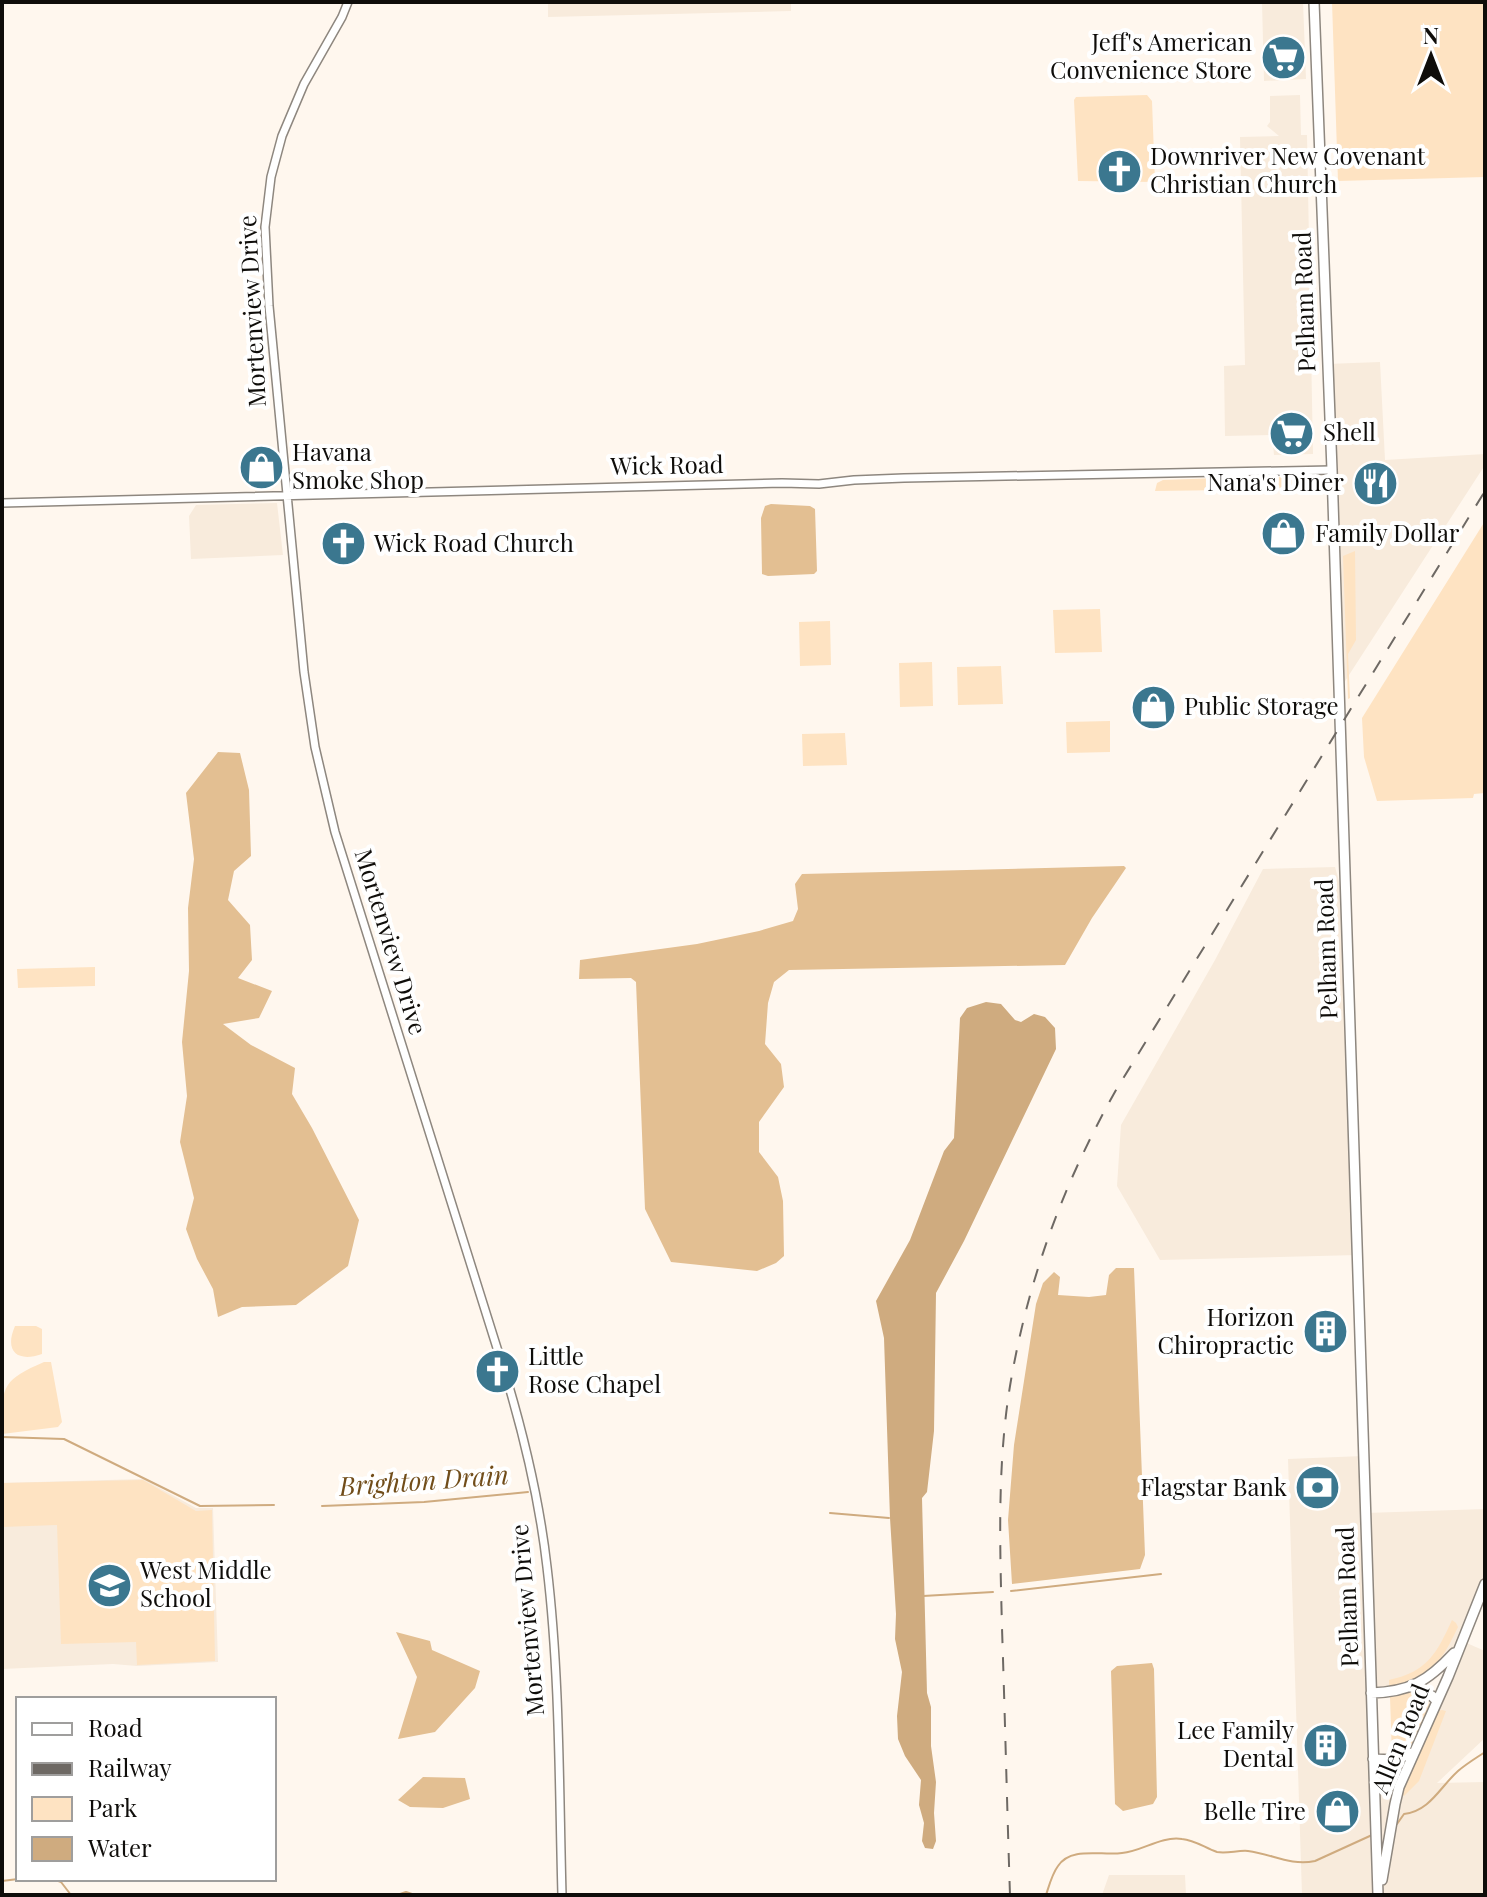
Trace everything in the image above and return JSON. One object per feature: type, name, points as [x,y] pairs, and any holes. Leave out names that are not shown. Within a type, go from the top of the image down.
[{"type":"main road","name":"Pelham Road","points":[[1314,2],[1379,1895]]},
{"type":"main road","name":"Allen Road","points":[[1379,1895],[1399,1787],[1485,1584]]},
{"type":"main road","name":"Allen Road","points":[[1371,1693],[1390,1693],[1425,1680],[1459,1647]]},
{"type":"main road","points":[[1413,1686],[1437,1701]]},
{"type":"main road","points":[[1373,1759],[1394,1760],[1413,1752]]},
{"type":"street","name":"Mortenview Drive","points":[[348,2],[292,111],[274,162],[266,208],[267,279],[304,672],[324,788],[353,890],[530,1461],[547,1566],[553,1635],[562,1895]]},
{"type":"street","name":"Wick Road","points":[[2,503],[1332,470]]},
{"type":"shaded area","points":[[548,2],[791,2],[791,11],[548,17]]},
{"type":"shaded area","points":[[1262,2],[1303,2],[1306,79],[1264,81]]},
{"type":"shaded area","points":[[1300,95],[1301,135],[1307,135],[1313,454],[1274,455],[1272,435],[1225,436],[1224,366],[1245,365],[1240,137],[1279,136],[1267,126],[1270,122],[1270,96]]},
{"type":"shaded area","points":[[1380,362],[1385,460],[1485,454],[1485,465],[1338,692],[1327,364]]},
{"type":"shaded area","points":[[277,503],[283,555],[191,559],[189,516],[196,505]]},
{"type":"shaded area","points":[[765,506],[810,506],[815,509],[817,571],[814,574],[762,574],[761,518]]},
{"type":"shaded area","points":[[218,752],[240,753],[249,790],[251,856],[234,871],[228,900],[250,925],[252,960],[238,978],[272,991],[259,1018],[223,1024],[251,1045],[295,1068],[292,1094],[359,1220],[348,1266],[296,1305],[242,1307],[218,1317],[213,1289],[186,1229],[194,1198],[180,1142],[187,1096],[182,1042],[189,971],[188,908],[194,859],[186,793]]},
{"type":"shaded area","points":[[1335,867],[1346,906],[1357,1255],[1160,1260],[1117,1186],[1121,1125],[1263,869]]},
{"type":"shaded area","points":[[1126,868],[1065,965],[789,970],[774,982],[768,1003],[765,1044],[781,1064],[784,1087],[759,1122],[759,1152],[778,1177],[783,1201],[784,1256],[757,1271],[671,1262],[645,1209],[636,982],[631,978],[579,979],[580,960],[697,944],[793,921],[798,909],[795,884],[802,874]]},
{"type":"shaded area","points":[[1116,1268],[1134,1268],[1145,1555],[1140,1569],[1012,1584],[1008,1520],[1014,1445],[1036,1304],[1043,1283],[1054,1272],[1060,1277],[1058,1295],[1089,1297],[1106,1295],[1109,1275]]},
{"type":"shaded area","points":[[1363,1456],[1366,1513],[1485,1509],[1485,1584],[1462,1641],[1485,1651],[1485,1738],[1437,1783],[1485,1782],[1485,1895],[1302,1895],[1288,1459]],"holes":[[[1458,1650],[1399,1787],[1376,1791],[1372,1693],[1425,1680]]]},
{"type":"shaded area","name":"West Middle School","points":[[143,1479],[196,1508],[213,1508],[218,1662],[2,1669],[2,1483]]},
{"type":"shaded area","points":[[396,1632],[430,1641],[432,1650],[480,1671],[475,1688],[435,1732],[398,1739],[417,1677]]},
{"type":"shaded area","points":[[1152,1663],[1157,1797],[1153,1804],[1123,1811],[1115,1804],[1111,1671],[1117,1666]]},
{"type":"shaded area","points":[[423,1777],[465,1778],[470,1799],[443,1808],[410,1807],[398,1800]]},
{"type":"shaded area","points":[[1109,1875],[1185,1875],[1186,1895],[1102,1895]]},
{"type":"green space","points":[[1332,2],[1485,2],[1485,177],[1338,181]]},
{"type":"green space","points":[[1147,95],[1152,101],[1155,182],[1078,181],[1076,97]]},
{"type":"green space","points":[[1313,476],[1314,487],[1236,489],[1238,482],[1244,478]]},
{"type":"green space","points":[[1219,478],[1226,482],[1227,490],[1155,491],[1157,483],[1163,480]]},
{"type":"green space","points":[[1485,521],[1485,793],[1474,794],[1473,798],[1377,801],[1364,757],[1362,718]]},
{"type":"green space","points":[[1355,551],[1356,640],[1348,654],[1348,699],[1343,556]]},
{"type":"green space","points":[[1100,609],[1102,652],[1055,653],[1053,610]]},
{"type":"green space","points":[[830,621],[831,665],[800,666],[799,622]]},
{"type":"green space","points":[[932,662],[933,706],[900,707],[899,663]]},
{"type":"green space","points":[[1001,666],[1003,704],[958,705],[957,667]]},
{"type":"green space","points":[[1110,721],[1110,752],[1067,753],[1066,722]]},
{"type":"green space","points":[[845,733],[847,765],[803,766],[802,734]]},
{"type":"green space","points":[[95,967],[95,986],[18,988],[17,969]]},
{"type":"green space","points":[[15,1326],[42,1329],[42,1354],[26,1357],[15,1353],[11,1342]]},
{"type":"green space","points":[[44,1362],[51,1362],[62,1422],[58,1427],[2,1434],[2,1406],[6,1388],[19,1375]]},
{"type":"green space","name":"West Middle School","points":[[143,1480],[196,1511],[212,1510],[215,1661],[137,1665],[136,1642],[61,1644],[57,1525],[2,1527],[2,1483]]},
{"type":"green space","points":[[1452,1620],[1458,1627],[1440,1660],[1415,1679],[1389,1687],[1389,1680],[1413,1672],[1429,1659]]},
{"type":"green space","points":[[1412,1692],[1429,1700],[1430,1708],[1410,1748],[1401,1755],[1392,1756],[1390,1697]]},
{"type":"green space","points":[[1437,1711],[1446,1711],[1419,1781],[1404,1796],[1401,1793],[1409,1773]]},
{"type":"water","points":[[986,1002],[1001,1004],[1015,1020],[1021,1022],[1034,1014],[1045,1017],[1055,1028],[1056,1049],[936,1293],[934,1431],[927,1492],[922,1498],[927,1693],[931,1707],[931,1746],[936,1782],[936,1841],[933,1849],[925,1848],[922,1841],[924,1823],[919,1805],[921,1780],[898,1739],[902,1672],[895,1639],[884,1338],[876,1301],[910,1240],[944,1151],[954,1138],[960,1018],[967,1008]]},
{"type":"waterway","name":"Brighton Drain","points":[[2,1437],[64,1439],[200,1506],[274,1505]]},
{"type":"waterway","name":"Brighton Drain","points":[[322,1506],[424,1502],[528,1492]]},
{"type":"waterway","name":"Brighton Drain","points":[[830,1513],[889,1518]]},
{"type":"waterway","name":"Brighton Drain","points":[[1011,1591],[1161,1574]]},
{"type":"waterway","name":"Brighton Drain","points":[[923,1596],[993,1592]]},
{"type":"waterway","points":[[1397,1824],[1404,1814],[1428,1803],[1458,1771],[1485,1752]]},
{"type":"waterway","points":[[1046,1895],[1058,1866],[1079,1854],[1122,1853],[1182,1839],[1217,1852],[1248,1851],[1306,1862],[1315,1861],[1372,1835]]},
{"type":"waterway","points":[[2,1881],[16,1879]]},
{"type":"waterway","points":[[58,1881],[71,1895]]},
{"type":"waterway","points":[[397,1895],[406,1892],[415,1895]]},
{"type":"railway","points":[[1010,1895],[1000,1507],[1010,1386],[1037,1270],[1064,1197],[1116,1090],[1485,491]]},
{"type":"place","name":"Jeff's American Convenience Store","points":[[1283,57]]},
{"type":"place","name":"Downriver New Covenant Christian Church","points":[[1119,171]]},
{"type":"place","name":"Shell","points":[[1292,433]]},
{"type":"place","name":"Havana Smoke Shop","points":[[261,467]]},
{"type":"place","name":"Nana's Diner","points":[[1375,483]]},
{"type":"place","name":"Family Dollar","points":[[1284,534]]},
{"type":"place","name":"Wick Road Church","points":[[343,544]]},
{"type":"place","name":"Public Storage","points":[[1153,707]]},
{"type":"place","name":"Horizon Chiropractic","points":[[1325,1332]]},
{"type":"place","name":"Little Rose Chapel","points":[[497,1371]]},
{"type":"place","name":"Flagstar Bank","points":[[1318,1488]]},
{"type":"place","name":"West Middle School","points":[[109,1585]]},
{"type":"place","name":"Lee Family Dental","points":[[1325,1745]]},
{"type":"place","name":"Belle Tire","points":[[1337,1812]]}]
